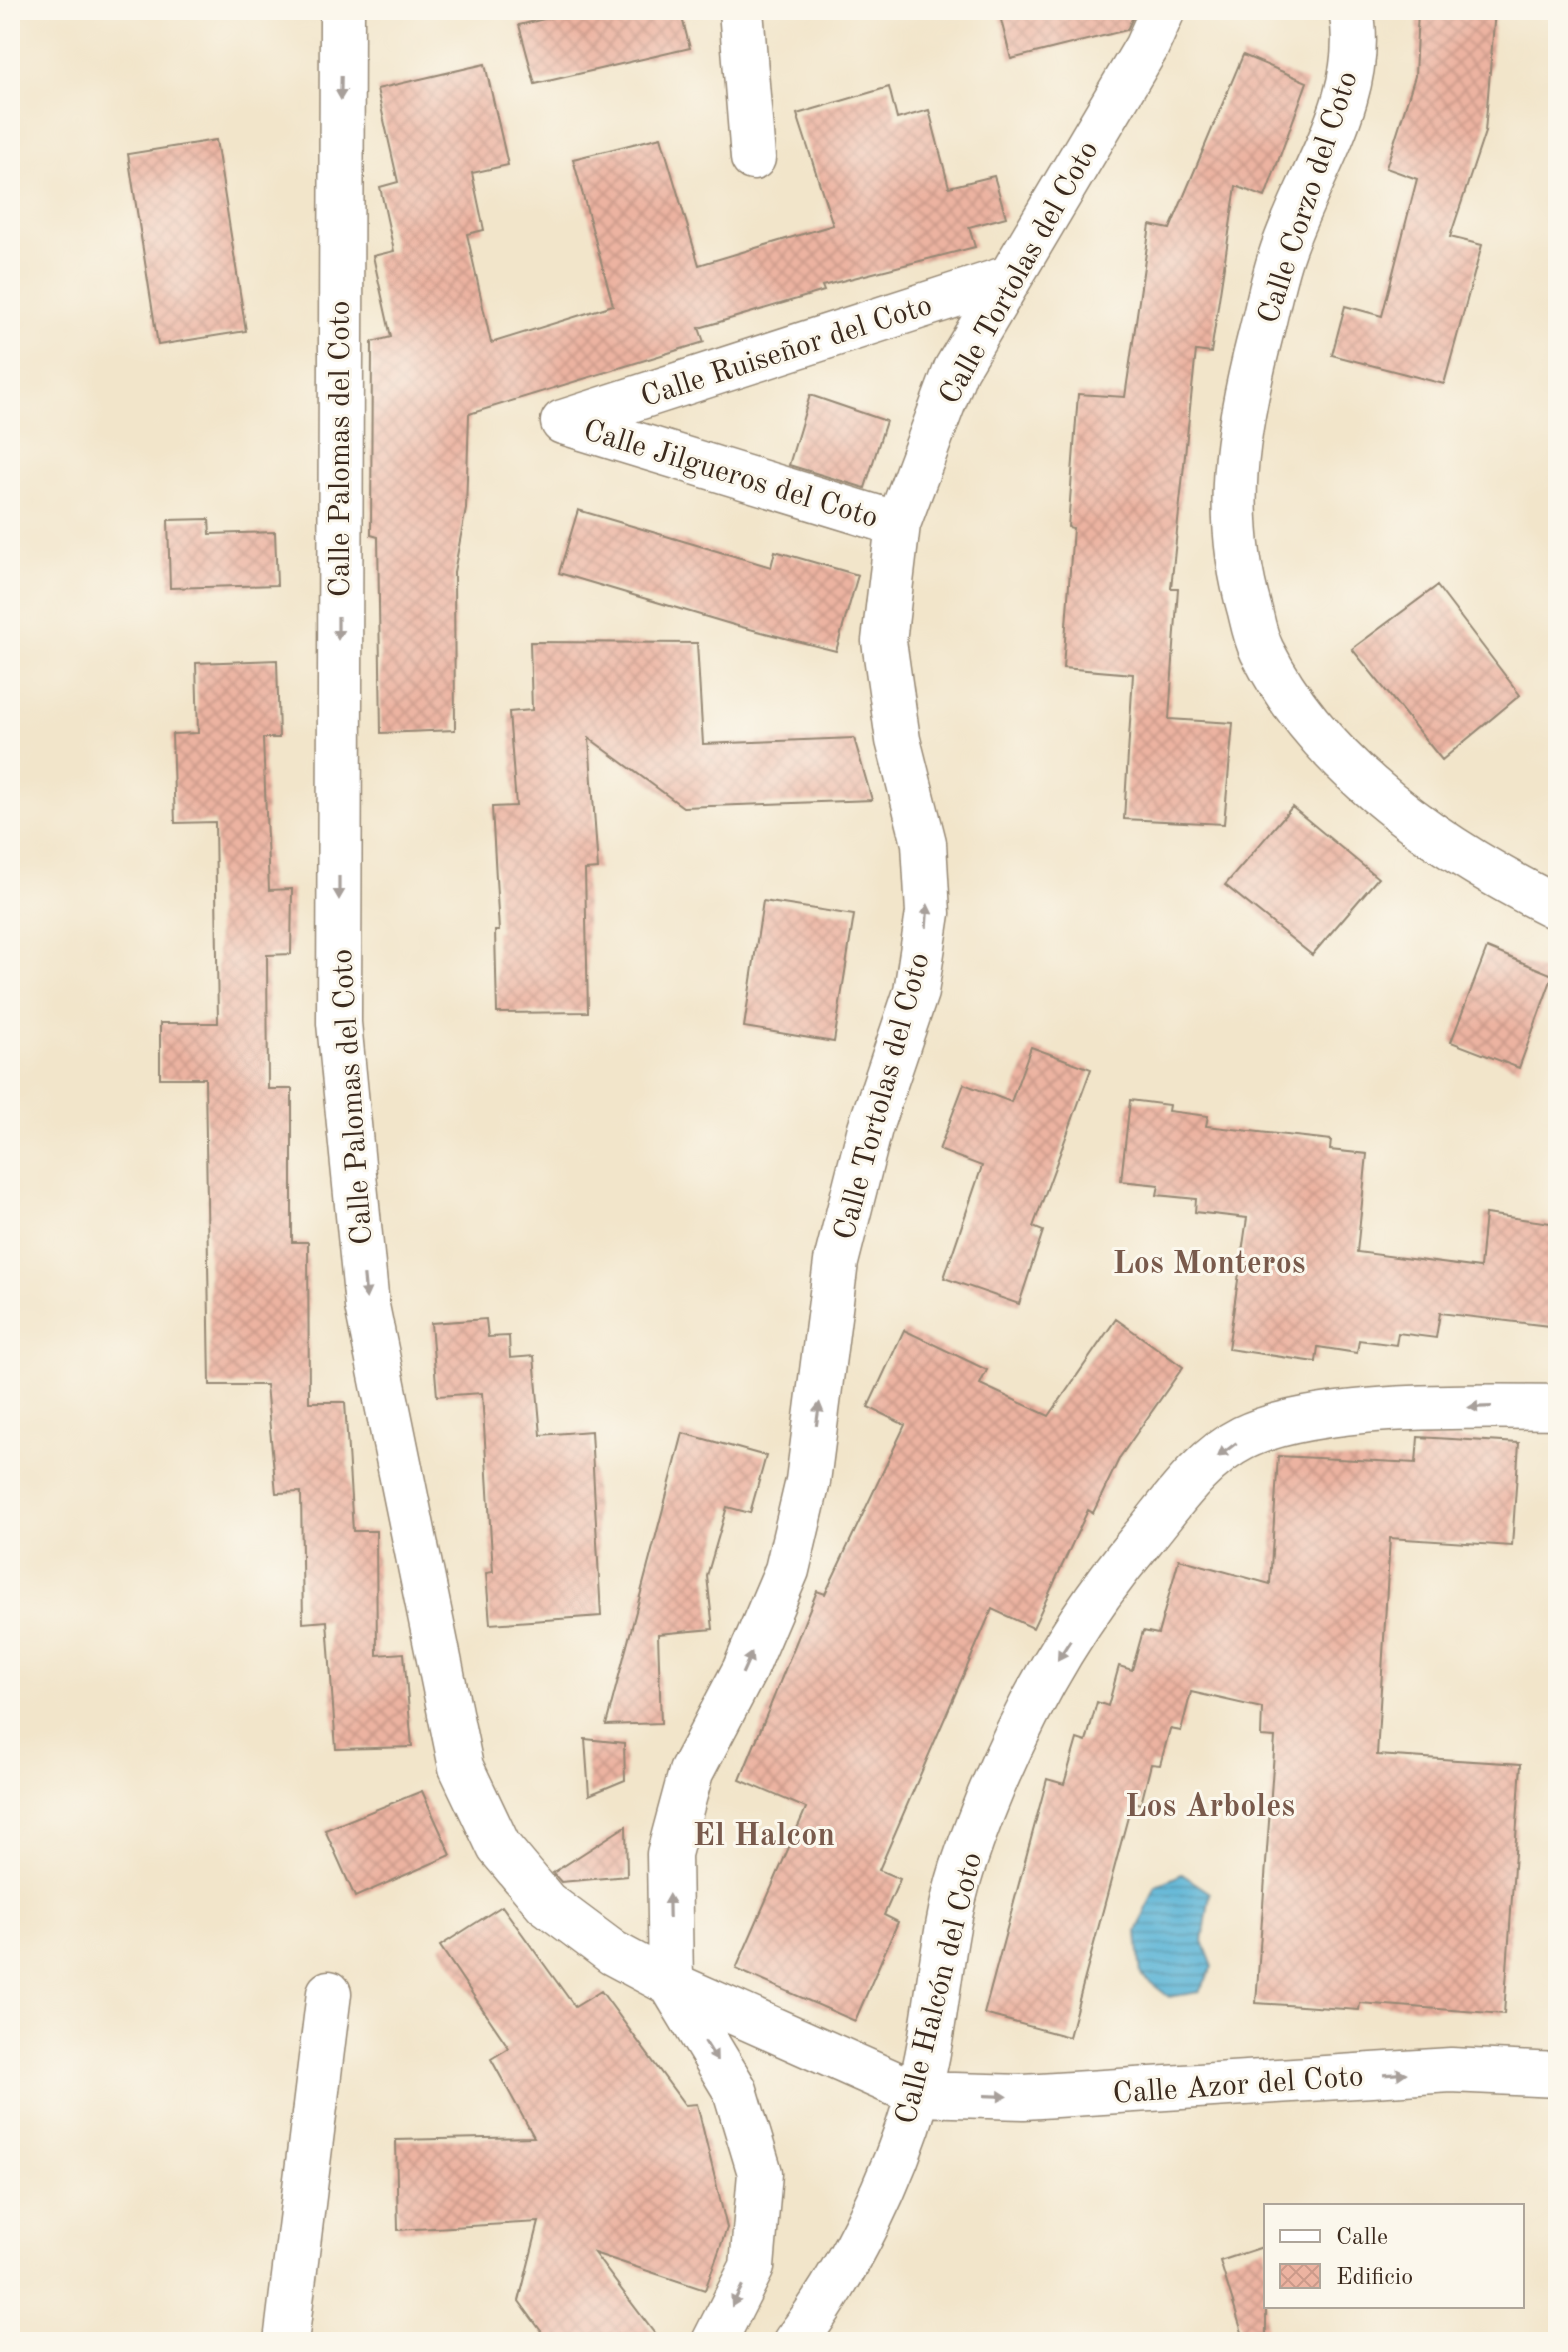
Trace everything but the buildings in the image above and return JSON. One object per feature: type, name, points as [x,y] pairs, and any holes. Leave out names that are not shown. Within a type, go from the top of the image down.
[{"type":"street","name":"Calle Palomas del Coto","points":[[342,10],[339,1023],[367,1306],[461,1767],[499,1847],[546,1903],[613,1953],[671,1984],[918,2094]]},
{"type":"street","points":[[741,10],[753,158]]},
{"type":"street","name":"Calle Tortolas del Coto","points":[[671,1984],[669,1854],[691,1772],[744,1671],[787,1570],[808,1481],[836,1262],[870,1128],[918,979],[928,913],[924,843],[898,740],[884,641],[898,524],[956,369],[1146,48],[1163,10]]},
{"type":"street","name":"Calle Corzo del Coto","points":[[1351,10],[1356,34],[1351,86],[1281,255],[1240,418],[1233,495],[1240,578],[1261,650],[1312,729],[1385,800],[1505,882],[1558,908]]},
{"type":"street","name":"Calle Ruiseñor del Coto","points":[[563,422],[1008,278]]},
{"type":"street","name":"Calle Jilgueros del Coto","points":[[563,422],[898,524]]},
{"type":"street","name":"Calle Halcón del Coto","points":[[795,2342],[817,2313],[885,2186],[918,2094],[962,1870],[1029,1703],[1123,1562],[1198,1472],[1242,1439],[1283,1425],[1342,1414],[1484,1406],[1558,1407]]},
{"type":"street","points":[[671,1984],[735,2090],[760,2173],[752,2267],[714,2342]]},
{"type":"street","points":[[286,2342],[329,1993]]},
{"type":"street","name":"Calle Azor del Coto","points":[[918,2094],[1024,2097],[1451,2070],[1527,2071],[1558,2075]]},
{"type":"water","points":[[1182,1874],[1210,1893],[1203,1941],[1213,1967],[1199,1992],[1169,1997],[1141,1975],[1137,1932],[1156,1886]]},
{"type":"district","name":"Los Monteros","points":[[1209,1262]]},
{"type":"district","name":"Los Arboles","points":[[1210,1805]]},
{"type":"district","name":"El Halcon","points":[[764,1834]]}]
